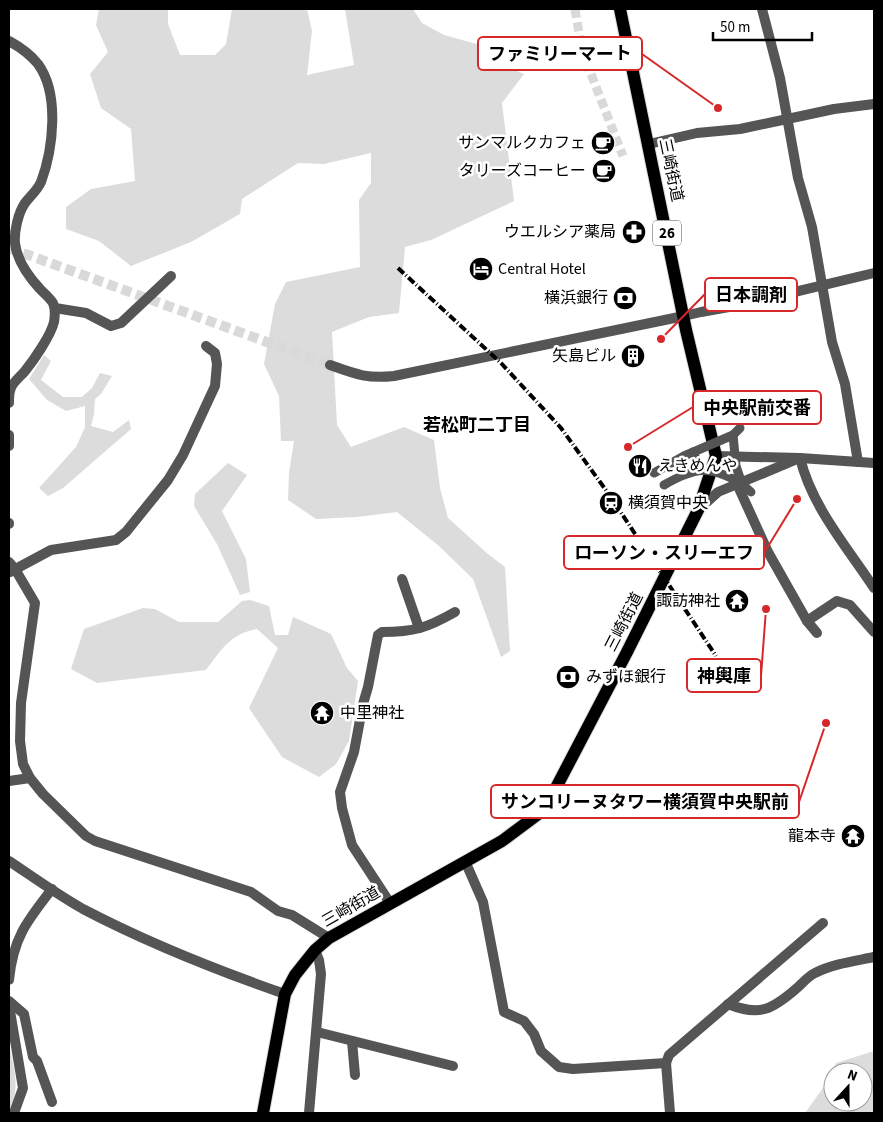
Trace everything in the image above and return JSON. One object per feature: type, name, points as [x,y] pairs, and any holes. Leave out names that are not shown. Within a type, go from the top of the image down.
[{"type":"main road","name":"三崎街道","points":[[263,1113],[285,994],[295,975],[315,950],[329,938],[502,840],[547,806],[698,510],[716,456],[684,316],[620,9]]},
{"type":"street","points":[[762,9],[778,70],[798,178],[812,227],[832,342],[845,384],[858,462]]},
{"type":"street","points":[[9,41],[22,48],[39,65],[47,82],[52,102],[52,130],[46,167],[40,185],[25,203],[15,232],[15,243],[20,263],[55,308],[54,322],[41,348],[11,388],[9,403]]},
{"type":"street","points":[[649,144],[697,133],[740,129],[834,108],[874,104]]},
{"type":"street","points":[[330,365],[354,374],[375,378],[394,376],[740,305],[874,272]]},
{"type":"street","points":[[55,308],[86,313],[111,326],[120,323],[172,276]]},
{"type":"street","points":[[206,346],[215,353],[217,364],[215,386],[168,480],[126,532],[116,540],[51,550],[11,568],[35,603],[21,703],[20,741],[23,764],[30,778],[42,794],[90,839],[251,892],[278,911],[292,915],[329,938]]},
{"type":"street","points":[[654,473],[693,452],[737,432],[736,466],[739,484],[768,552],[807,621],[817,633]]},
{"type":"street","points":[[9,435],[9,446]]},
{"type":"street","points":[[693,452],[700,470]]},
{"type":"street","points":[[716,456],[800,458],[874,463]]},
{"type":"street","points":[[698,510],[718,492],[800,458]]},
{"type":"street","points":[[800,458],[805,478],[821,510],[874,588]]},
{"type":"street","points":[[664,485],[691,471],[700,470],[729,477],[751,492]]},
{"type":"street","points":[[402,580],[419,628]]},
{"type":"street","points":[[807,621],[837,602],[850,605],[874,632]]},
{"type":"street","points":[[390,903],[352,845],[342,808],[340,792],[354,752],[378,635],[382,632],[402,632],[432,626],[455,612]]},
{"type":"street","points":[[9,781],[30,778]]},
{"type":"street","points":[[9,861],[82,908],[218,970],[285,994]]},
{"type":"street","points":[[465,861],[483,902],[504,1012],[524,1021],[534,1034],[541,1051],[558,1067],[573,1069],[666,1063]]},
{"type":"street","points":[[9,980],[14,948],[20,934],[31,916],[52,890]]},
{"type":"street","points":[[670,1113],[666,1063],[669,1055],[823,923]]},
{"type":"street","points":[[310,1113],[320,974],[320,960],[315,950]]},
{"type":"street","points":[[728,1004],[740,1009],[767,1010],[785,998],[812,974],[825,968],[874,957]]},
{"type":"street","points":[[9,1001],[24,1014],[33,1057],[37,1061],[52,1102]]},
{"type":"street","points":[[9,1005],[23,1088],[14,1113]]},
{"type":"street","points":[[317,1032],[453,1066]]},
{"type":"street","points":[[352,1041],[355,1075]]},
{"type":"shaded area","points":[[99,9],[168,9],[168,24],[180,55],[215,55],[226,44],[232,9],[307,9],[312,31],[307,75],[354,65],[345,9],[413,9],[422,23],[444,35],[491,48],[494,61],[524,74],[502,103],[514,201],[431,240],[405,247],[399,313],[369,317],[332,332],[337,425],[351,447],[404,427],[434,440],[440,488],[448,518],[505,567],[510,651],[501,657],[473,579],[439,546],[397,512],[357,517],[316,519],[288,500],[289,473],[294,441],[281,441],[279,396],[264,364],[275,304],[286,282],[360,267],[359,200],[371,183],[371,153],[324,164],[298,163],[242,199],[240,214],[191,242],[131,266],[99,241],[66,229],[66,207],[91,189],[135,181],[131,129],[101,108],[90,74],[108,52],[96,25]]},
{"type":"shaded area","points":[[44,355],[51,361],[41,380],[63,397],[82,397],[92,388],[100,373],[112,376],[101,394],[95,399],[91,426],[113,432],[129,420],[131,429],[63,488],[48,496],[39,488],[76,447],[85,427],[85,406],[66,411],[47,400],[29,379]]},
{"type":"shaded area","points":[[228,463],[247,475],[222,511],[246,559],[250,592],[240,595],[217,544],[194,506],[195,494]]},
{"type":"shaded area","points":[[250,600],[269,606],[275,635],[288,635],[293,617],[331,634],[347,668],[358,681],[349,741],[336,764],[319,777],[282,757],[249,708],[278,648],[257,629],[240,634],[233,639],[221,650],[206,670],[97,683],[71,669],[84,629],[143,608],[155,609],[179,622],[218,622],[242,601]]},
{"type":"shaded area","points":[[9,1045],[16,1087],[13,1103],[9,1111]]},
{"type":"shaded area","points":[[874,1051],[874,1113],[805,1113],[823,1088],[823,1112],[873,1112],[873,1062],[839,1062]]},
{"type":"tunnel","points":[[575,9],[582,51],[623,156]]},
{"type":"tunnel","points":[[9,248],[330,365]]},
{"type":"railway","points":[[398,268],[501,363],[561,428],[608,493],[716,656]]},
{"type":"place","name":"ファミリーマート","points":[[718,108]]},
{"type":"place","name":"サンマルクカフェ","points":[[603,143]]},
{"type":"place","name":"タリーズコーヒー","points":[[604,171]]},
{"type":"place","name":"ウエルシア薬局","points":[[634,232]]},
{"type":"place","name":"Central Hotel","points":[[481,269]]},
{"type":"place","name":"横浜銀行","points":[[625,298]]},
{"type":"place","name":"日本調剤","points":[[661,339]]},
{"type":"place","name":"矢島ビル","points":[[633,356]]},
{"type":"place","name":"中央駅前交番","points":[[628,447]]},
{"type":"place","name":"えきめんや","points":[[640,466]]},
{"type":"place","name":"ローソン・スリーエフ","points":[[797,499]]},
{"type":"place","name":"横須賀中央","points":[[611,503]]},
{"type":"place","name":"諏訪神社","points":[[737,601]]},
{"type":"place","name":"神輿庫","points":[[766,609]]},
{"type":"place","name":"みずほ銀行","points":[[568,677]]},
{"type":"place","name":"中里神社","points":[[322,713]]},
{"type":"place","name":"サンコリーヌタワー横須賀中央駅前","points":[[826,723]]},
{"type":"place","name":"龍本寺","points":[[853,836]]},
{"type":"district","name":"若松町二丁目","points":[[477,425]]}]
